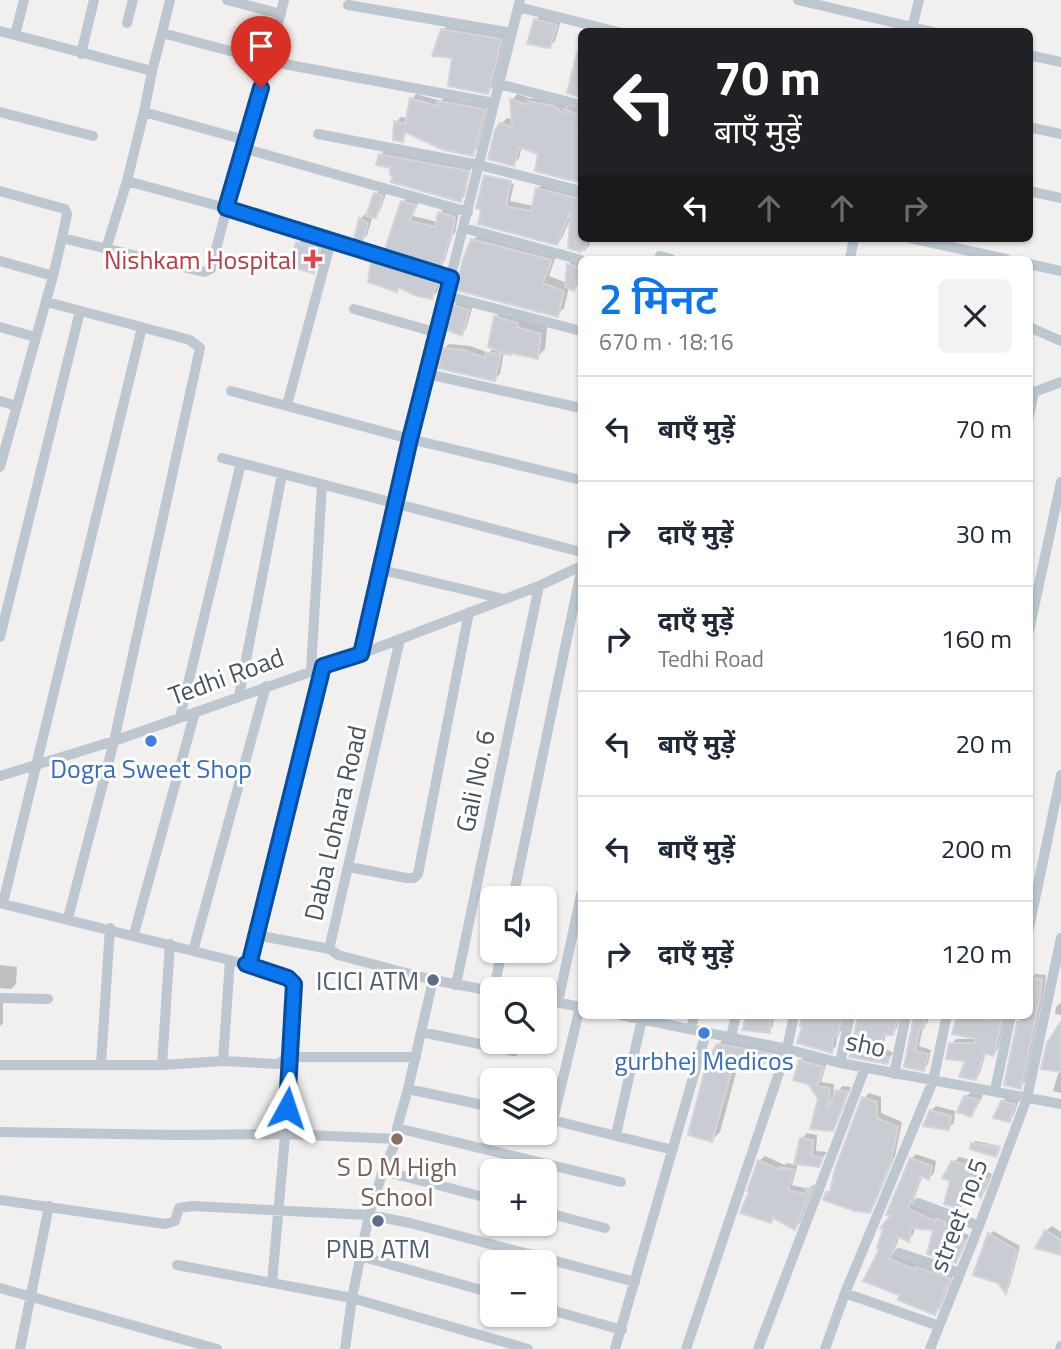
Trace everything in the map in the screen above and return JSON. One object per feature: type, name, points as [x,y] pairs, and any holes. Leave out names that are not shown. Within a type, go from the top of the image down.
[{"type":"street","points":[[15,35],[24,0]]},
{"type":"street","points":[[81,54],[94,0]]},
{"type":"street","points":[[127,23],[133,0]]},
{"type":"street","points":[[106,248],[127,181],[170,0]]},
{"type":"street","points":[[227,0],[281,15]]},
{"type":"street","points":[[62,238],[208,272],[284,0]]},
{"type":"street","points":[[798,0],[908,28]]},
{"type":"street","points":[[912,28],[919,0]]},
{"type":"street","points":[[361,654],[410,439],[519,3],[604,28]]},
{"type":"street","points":[[348,5],[512,33]]},
{"type":"street","points":[[0,32],[152,71]]},
{"type":"street","points":[[162,33],[268,61],[494,103]]},
{"type":"street","points":[[1033,56],[1060,59]]},
{"type":"street","points":[[499,84],[578,104]]},
{"type":"street","points":[[0,112],[93,136]]},
{"type":"street","points":[[144,112],[468,212]]},
{"type":"street","points":[[1033,128],[1061,134]]},
{"type":"street","points":[[318,134],[479,165],[578,190]]},
{"type":"street","points":[[127,181],[226,208],[451,278]]},
{"type":"street","points":[[0,191],[65,209],[67,214],[47,302],[0,467]]},
{"type":"street","points":[[1033,192],[1061,198]]},
{"type":"street","points":[[464,228],[578,259]]},
{"type":"street","points":[[287,405],[331,241]]},
{"type":"street","points":[[928,242],[992,256]]},
{"type":"street","points":[[0,261],[53,276]]},
{"type":"street","points":[[1033,265],[1061,271]]},
{"type":"street","points":[[447,296],[578,330]]},
{"type":"street","points":[[47,302],[190,340],[197,343],[200,353],[114,741],[68,918]]},
{"type":"street","points":[[354,309],[438,333]]},
{"type":"street","points":[[0,637],[80,312]]},
{"type":"street","points":[[0,327],[35,337]]},
{"type":"street","points":[[142,327],[1,903],[246,964],[288,978],[294,984],[292,1057],[272,1283]]},
{"type":"street","points":[[1033,329],[1061,341]]},
{"type":"street","points":[[428,374],[578,407]]},
{"type":"street","points":[[1033,391],[1061,382]]},
{"type":"street","points":[[231,391],[410,439],[578,479]]},
{"type":"street","points":[[0,401],[17,405]]},
{"type":"street","points":[[222,458],[578,551]]},
{"type":"street","points":[[180,717],[241,463]]},
{"type":"street","points":[[239,696],[282,474]]},
{"type":"street","points":[[1033,612],[1061,482]]},
{"type":"street","points":[[311,670],[322,484]]},
{"type":"street","name":"Tedhi Road","points":[[0,776],[114,741],[361,654],[539,586],[578,567]]},
{"type":"street","points":[[382,570],[504,599]]},
{"type":"street","name":"Gali No. 6","points":[[456,985],[539,586]]},
{"type":"street","points":[[516,886],[578,586]]},
{"type":"street","points":[[349,867],[407,878],[414,878],[418,874],[469,612]]},
{"type":"street","name":"Daba Lohara Road","points":[[400,639],[330,949],[338,955],[433,980]]},
{"type":"street","points":[[246,964],[249,965],[323,666]]},
{"type":"street","points":[[194,951],[266,686]]},
{"type":"street","points":[[134,934],[195,712]]},
{"type":"street","points":[[1033,909],[1061,775]]},
{"type":"street","points":[[578,909],[558,1002],[578,1006]]},
{"type":"street","points":[[101,1064],[110,928]]},
{"type":"street","points":[[256,935],[330,949]]},
{"type":"street","name":"street no.5","points":[[930,1349],[1027,1098],[1061,938]]},
{"type":"street","points":[[162,1065],[170,944]]},
{"type":"street","points":[[223,1061],[230,960]]},
{"type":"street","points":[[347,1348],[352,1298],[369,1214],[397,1133],[433,980],[480,988]]},
{"type":"street","points":[[0,998],[48,999]]},
{"type":"street","points":[[557,1091],[578,1018]]},
{"type":"street","points":[[616,1135],[642,1019]]},
{"type":"street","name":"sho","points":[[642,1019],[864,1068],[1061,1104]]},
{"type":"street","points":[[691,1029],[693,1019]]},
{"type":"street","points":[[731,1037],[735,1019]]},
{"type":"street","points":[[685,1349],[787,1049],[793,1019]]},
{"type":"street","points":[[841,1063],[849,1019]]},
{"type":"street","points":[[894,1074],[905,1019]]},
{"type":"street","points":[[825,1349],[845,1293],[933,1081],[946,1019]]},
{"type":"street","points":[[995,1090],[1010,1019]]},
{"type":"street","points":[[421,1032],[480,1044]]},
{"type":"street","points":[[615,1349],[706,1033]]},
{"type":"street","points":[[0,1065],[162,1065],[223,1061],[277,1064],[292,1057],[416,1057]]},
{"type":"street","points":[[758,1349],[864,1068]]},
{"type":"street","points":[[408,1090],[480,1105]]},
{"type":"street","points":[[557,1121],[673,1150]]},
{"type":"street","points":[[0,1132],[179,1135],[397,1133],[621,1182]]},
{"type":"street","points":[[383,1171],[480,1196]]},
{"type":"street","points":[[0,1200],[165,1224],[175,1221],[182,1206],[369,1214],[635,1282]]},
{"type":"street","points":[[918,1203],[979,1226]]},
{"type":"street","points":[[20,1349],[49,1206]]},
{"type":"street","points":[[557,1215],[605,1228]]},
{"type":"street","points":[[899,1253],[960,1273]]},
{"type":"street","points":[[360,1256],[480,1290]]},
{"type":"street","points":[[177,1265],[352,1298],[528,1349]]},
{"type":"street","points":[[0,1288],[217,1349]]},
{"type":"street","points":[[845,1293],[939,1326]]},
{"type":"street","points":[[557,1312],[622,1330]]},
{"type":"building","points":[[534,19],[557,25],[550,48],[527,44]]},
{"type":"building","points":[[441,29],[502,39],[488,94],[448,86],[452,58],[432,56]]},
{"type":"building","points":[[577,52],[578,52],[577,96],[567,93]]},
{"type":"building","points":[[410,98],[437,106],[438,101],[485,109],[473,156],[444,150],[405,132],[403,142],[393,140],[394,121],[405,124]]},
{"type":"building","points":[[510,99],[528,105],[528,101],[555,106],[563,114],[564,109],[578,115],[578,182],[535,171],[538,154],[519,147],[514,166],[488,159],[495,130],[500,123],[512,127]]},
{"type":"building","points":[[379,154],[469,171],[461,202],[391,182],[393,176],[390,175],[390,168],[376,165]]},
{"type":"building","points":[[484,175],[511,181],[506,206],[531,211],[536,188],[578,198],[578,242],[587,242],[585,250],[581,252],[568,248],[571,210],[557,245],[478,224],[481,210],[476,208]]},
{"type":"building","points":[[374,193],[383,196],[376,218],[366,216]]},
{"type":"building","points":[[401,201],[416,205],[410,221],[435,227],[438,212],[455,217],[451,240],[441,267],[385,249]]},
{"type":"building","points":[[359,218],[368,224],[362,242],[354,240]]},
{"type":"building","points":[[471,239],[552,260],[543,283],[564,291],[558,317],[456,290]]},
{"type":"building","points":[[296,242],[321,249],[314,273],[290,267]]},
{"type":"building","points":[[371,261],[437,282],[432,299],[414,295],[399,287],[397,292],[368,282]]},
{"type":"building","points":[[567,264],[578,267],[574,291],[565,287]]},
{"type":"building","points":[[452,305],[469,310],[462,336],[447,330]]},
{"type":"building","points":[[494,316],[541,334],[538,359],[505,354],[488,347]]},
{"type":"building","points":[[442,348],[464,350],[485,358],[486,353],[501,354],[495,381],[438,368]]},
{"type":"building","points":[[1033,978],[1042,979],[1021,1089],[1004,1085],[1017,1022],[1020,1023],[1020,1019],[1033,1019]]},
{"type":"building","points":[[746,1019],[771,1019],[770,1033],[742,1030]]},
{"type":"building","points":[[801,1019],[841,1019],[838,1036],[833,1037],[832,1053],[797,1043],[802,1027]]},
{"type":"building","points":[[857,1019],[897,1019],[893,1035],[883,1035],[879,1051],[889,1058],[888,1064],[849,1057],[858,1034],[854,1035]]},
{"type":"building","points":[[913,1019],[926,1019],[924,1028],[920,1027],[915,1051],[928,1054],[924,1071],[904,1067]]},
{"type":"building","points":[[956,1019],[1002,1019],[994,1056],[984,1053],[976,1080],[959,1077],[965,1061],[946,1059],[949,1043],[975,1043],[976,1039],[952,1034]]},
{"type":"building","points":[[1061,1021],[1061,1072],[1041,1069],[1047,1043]]},
{"type":"building","points":[[717,1044],[774,1054],[773,1064],[735,1059],[712,1142],[688,1135],[708,1058]]},
{"type":"building","points":[[799,1060],[824,1067],[817,1086],[830,1088],[828,1108],[836,1090],[848,1092],[833,1131],[810,1129],[818,1099],[808,1084],[793,1080]]},
{"type":"building","points":[[964,1096],[979,1100],[971,1117],[957,1112]]},
{"type":"building","points":[[862,1097],[877,1102],[877,1118],[898,1127],[891,1162],[870,1213],[823,1200],[826,1192],[830,1192],[835,1169]]},
{"type":"building","points":[[1001,1101],[1015,1104],[1010,1122],[993,1118]]},
{"type":"building","points":[[930,1110],[951,1116],[949,1130],[923,1126]]},
{"type":"building","points":[[800,1138],[813,1140],[812,1156],[823,1157],[819,1167],[794,1164]]},
{"type":"building","points":[[971,1143],[1000,1147],[996,1157],[970,1149]]},
{"type":"building","points":[[910,1158],[932,1166],[929,1180],[921,1176],[908,1209],[935,1221],[936,1218],[945,1222],[945,1225],[956,1232],[943,1233],[965,1240],[956,1263],[927,1254],[933,1230],[911,1228],[909,1242],[897,1236],[890,1259],[915,1270],[916,1267],[950,1278],[935,1315],[898,1300],[899,1295],[863,1281],[879,1250],[877,1248],[883,1229],[880,1228],[891,1215],[886,1215]]},
{"type":"building","points":[[758,1160],[780,1170],[780,1167],[794,1170],[788,1190],[805,1194],[807,1188],[811,1189],[795,1230],[773,1218],[771,1223],[740,1213]]},
{"type":"building","points":[[952,1161],[967,1165],[966,1169],[988,1179],[981,1198],[967,1186],[960,1209],[944,1204],[950,1181],[942,1178]]},
{"type":"building","points":[[1045,1230],[1061,1240],[1061,1255],[1035,1248]]},
{"type":"building","points":[[988,1233],[1017,1250],[1006,1294],[998,1283],[973,1275]]},
{"type":"place","name":"Nishkam Hospital","points":[[313,259]]},
{"type":"place","name":"Dogra Sweet Shop","points":[[151,741]]},
{"type":"place","name":"ICICI ATM","points":[[433,980]]},
{"type":"place","name":"gurbhej Medicos","points":[[704,1033]]},
{"type":"place","name":"S D M High School","points":[[397,1139]]},
{"type":"place","name":"PNB ATM","points":[[378,1221]]},
{"type":"route","points":[[261,88],[226,208],[451,278],[410,439],[361,654],[323,666],[249,965],[246,964],[288,978],[294,984],[292,1057],[287,1108]]}]
